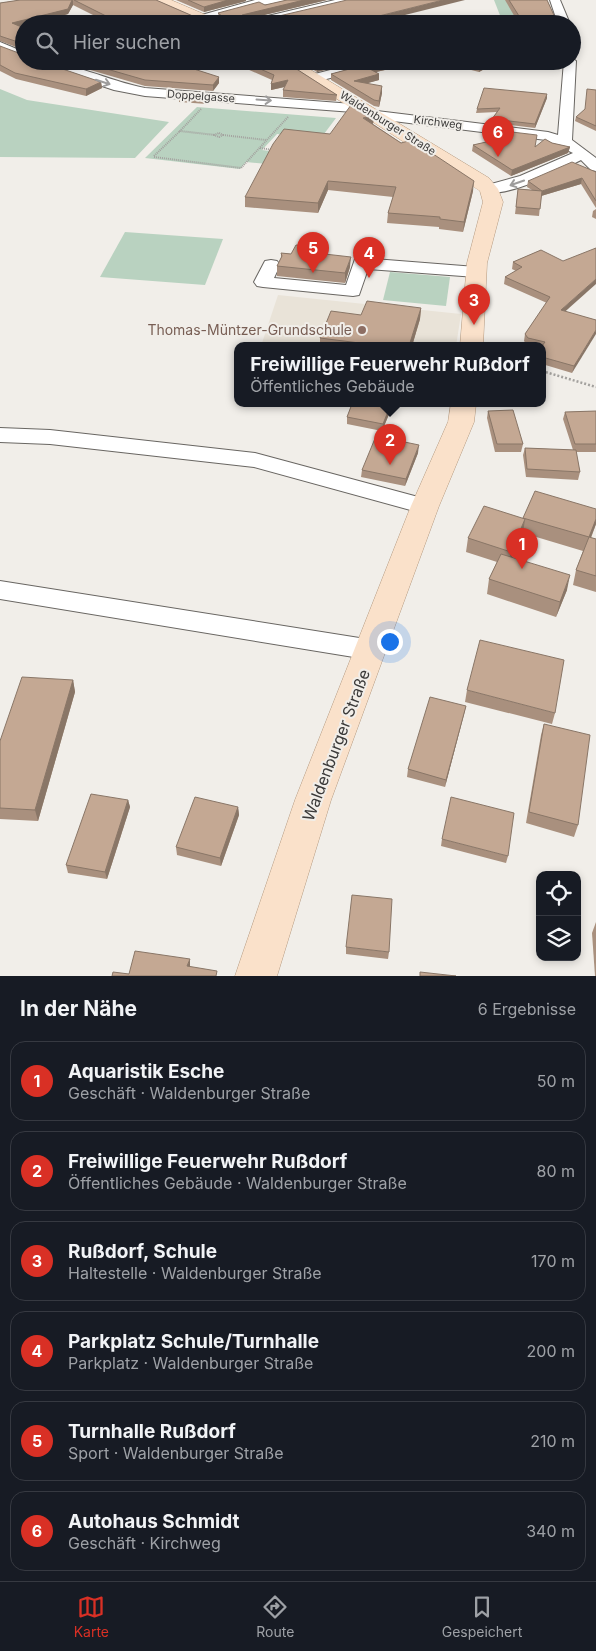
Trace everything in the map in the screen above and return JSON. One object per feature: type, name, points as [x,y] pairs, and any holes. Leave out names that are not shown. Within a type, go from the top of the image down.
[{"type":"main road","points":[[160,0],[195,15]]},
{"type":"main road","name":"Waldenburger Straße","points":[[301,70],[372,112],[482,182],[489,189]]},
{"type":"main road","points":[[472,342],[476,272],[493,202],[489,189]]},
{"type":"main road","name":"Waldenburger Straße","points":[[256,976],[313,800],[426,506],[461,422],[464,407]]},
{"type":"street","points":[[213,15],[260,2],[284,0]]},
{"type":"street","points":[[285,15],[349,0]]},
{"type":"street","points":[[555,0],[561,15]]},
{"type":"street","points":[[0,46],[15,52]]},
{"type":"street","name":"Doppelgasse","points":[[67,70],[119,87],[145,92],[372,112]]},
{"type":"street","points":[[315,78],[346,70]]},
{"type":"street","points":[[566,141],[570,70]]},
{"type":"street","name":"Kirchweg","points":[[372,112],[530,133],[566,141],[592,162]]},
{"type":"street","name":"Kirchweg","points":[[489,189],[510,186],[543,174],[592,162]]},
{"type":"street","points":[[271,264],[263,282],[353,291],[360,263],[476,272]]},
{"type":"street","points":[[0,435],[50,437],[255,460],[426,506]]},
{"type":"street","points":[[0,590],[372,650]]},
{"type":"path","points":[[202,109],[154,157],[241,168],[289,116],[279,115]]},
{"type":"path","points":[[180,131],[215,135],[221,133],[223,135],[266,140]]},
{"type":"path","points":[[271,136],[280,137]]},
{"type":"path","points":[[259,148],[277,150]]},
{"type":"path","points":[[546,372],[596,387]]},
{"type":"shaded area","name":"Thomas-Müntzer-Grundschule","points":[[278,295],[461,314],[457,342],[262,342]]},
{"type":"green space","points":[[494,0],[531,0],[534,15],[500,15]]},
{"type":"green space","points":[[0,89],[27,100],[169,122],[135,158],[0,157]]},
{"type":"green space","points":[[197,107],[336,118],[321,138],[277,134],[262,150],[277,152],[267,164],[246,162],[240,169],[145,158]]},
{"type":"green space","points":[[125,232],[223,239],[205,285],[100,277]]},
{"type":"green space","points":[[390,272],[450,277],[446,306],[383,300]]},
{"type":"building","points":[[20,0],[72,0],[68,9],[44,15],[15,15],[15,22],[12,23],[15,24],[15,41],[0,36],[0,3]]},
{"type":"building","points":[[74,0],[156,0],[190,15],[104,15]]},
{"type":"building","points":[[188,0],[228,0],[204,7]]},
{"type":"building","points":[[287,0],[304,0],[242,15],[220,15],[218,13],[259,2],[265,5]]},
{"type":"building","points":[[347,0],[443,0],[383,15],[283,15]]},
{"type":"building","points":[[509,0],[547,0],[554,15],[518,15]]},
{"type":"building","points":[[0,46],[15,52],[15,70],[66,70],[101,82],[86,89],[15,73],[0,65]]},
{"type":"building","points":[[110,70],[197,70],[219,77],[213,85],[145,80]]},
{"type":"building","points":[[263,70],[298,70],[337,95],[283,90],[288,80],[271,84],[274,75]]},
{"type":"building","points":[[346,70],[372,70],[379,74],[354,81],[382,86],[379,101],[374,100],[331,74]]},
{"type":"building","points":[[484,88],[547,94],[535,124],[492,119],[500,108],[477,109]]},
{"type":"building","points":[[587,89],[596,90],[596,126],[576,117],[585,109]]},
{"type":"building","points":[[179,99],[207,100],[207,101]]},
{"type":"building","points":[[351,105],[358,105],[374,115],[363,118],[401,143],[412,140],[474,181],[464,222],[440,219],[440,217],[388,213],[396,187],[328,181],[318,203],[245,197],[273,144],[284,129],[330,134]]},
{"type":"building","points":[[495,130],[537,135],[535,147],[545,139],[552,143],[570,147],[512,170],[473,145],[508,137]]},
{"type":"building","points":[[572,162],[596,172],[596,201],[582,178],[542,191],[528,181]]},
{"type":"building","points":[[518,189],[542,191],[540,209],[516,207]]},
{"type":"building","points":[[296,245],[318,247],[316,253],[351,257],[345,273],[277,266],[282,256],[281,253],[291,254]]},
{"type":"building","points":[[596,248],[596,279],[561,310],[596,320],[596,330],[574,366],[546,358],[546,342],[528,338],[525,334],[550,297],[505,277],[522,267],[513,262],[541,250],[563,261]]},
{"type":"building","points":[[367,301],[421,308],[410,342],[352,342],[320,338],[331,311],[361,315]]},
{"type":"building","points":[[351,407],[390,407],[383,424],[347,417]]},
{"type":"building","points":[[513,410],[523,444],[497,444],[488,411]]},
{"type":"building","points":[[596,411],[596,444],[575,444],[565,412]]},
{"type":"building","points":[[376,436],[419,445],[406,479],[362,470]]},
{"type":"building","points":[[525,448],[576,450],[580,472],[527,469]]},
{"type":"building","points":[[535,491],[596,509],[596,519],[589,537],[523,518]]},
{"type":"building","points":[[484,506],[525,519],[511,552],[468,538]]},
{"type":"building","points":[[589,537],[596,539],[596,576],[576,570]]},
{"type":"building","points":[[501,554],[570,575],[560,602],[489,579]]},
{"type":"building","points":[[480,640],[564,660],[555,713],[467,690]]},
{"type":"building","points":[[22,677],[73,680],[35,810],[0,808],[0,741]]},
{"type":"building","points":[[430,697],[466,706],[446,780],[408,769]]},
{"type":"building","points":[[544,724],[590,735],[578,825],[529,812]]},
{"type":"building","points":[[91,794],[128,800],[105,872],[66,865]]},
{"type":"building","points":[[195,797],[238,807],[220,858],[176,847]]},
{"type":"building","points":[[451,797],[514,813],[508,856],[442,839]]},
{"type":"building","points":[[352,895],[392,899],[389,952],[346,947]]},
{"type":"building","points":[[135,951],[190,959],[187,966],[217,971],[216,976],[112,976],[113,972],[129,974]]},
{"type":"building","points":[[420,972],[456,976],[420,976]]},
{"type":"place","name":"Autohaus Schmidt","points":[[498,157]]},
{"type":"place","name":"Turnhalle Rußdorf","points":[[313,273]]},
{"type":"place","name":"Parkplatz Schule/Turnhalle","points":[[369,278]]},
{"type":"place","name":"Rußdorf, Schule","points":[[474,325]]},
{"type":"place","name":"Thomas-Müntzer-Grundschule","points":[[362,330]]},
{"type":"place","name":"Freiwillige Feuerwehr Rußdorf","points":[[390,465]]},
{"type":"place","name":"Aquaristik Esche","points":[[522,569]]}]
